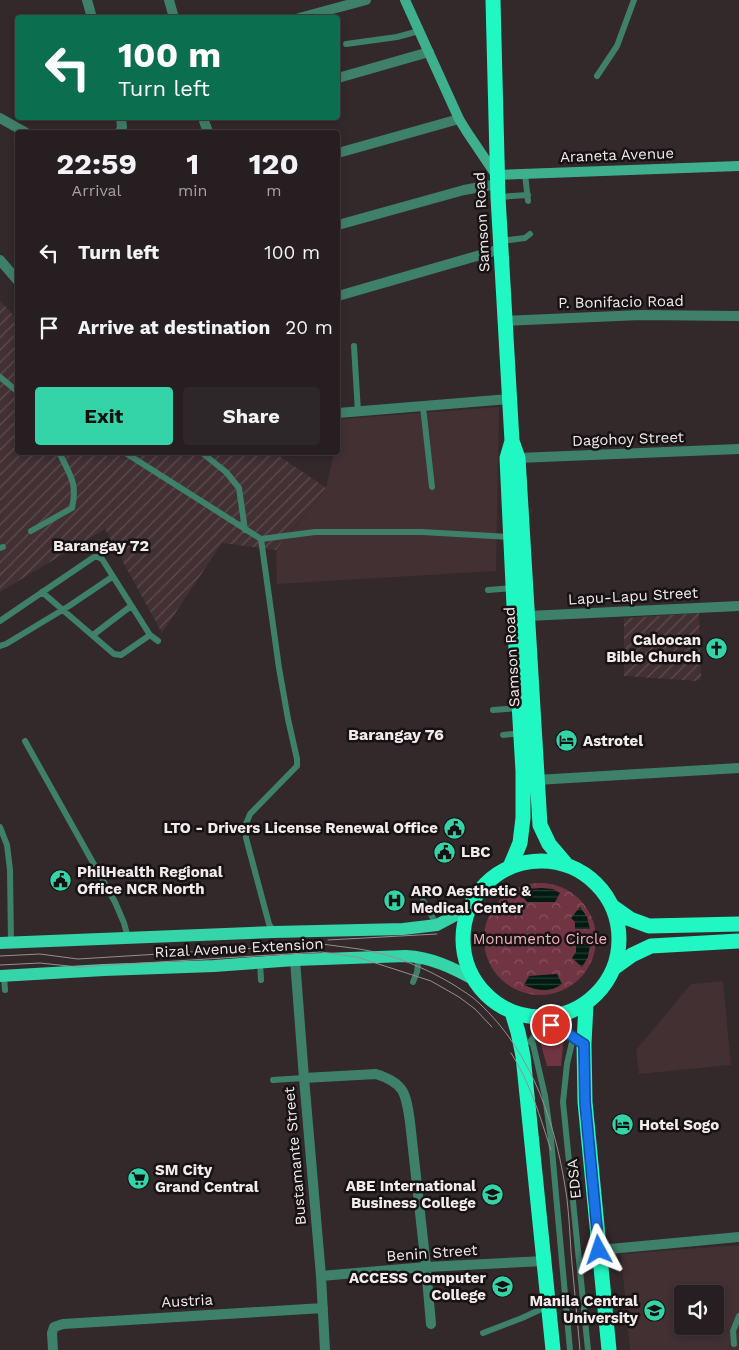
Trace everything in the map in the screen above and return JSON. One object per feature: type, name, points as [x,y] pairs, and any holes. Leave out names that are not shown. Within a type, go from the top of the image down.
[{"type":"highway","name":"Samson Road","points":[[493,0],[497,185],[504,321],[512,441],[518,458],[536,780],[540,825],[549,844],[566,864]]},
{"type":"highway","name":"Samson Road","points":[[510,867],[520,843],[524,818],[507,458],[512,441]]},
{"type":"highway","points":[[535,860],[566,864],[594,880],[608,897],[613,907],[619,932],[618,956],[614,968],[603,988],[586,1004],[570,1012],[551,1017],[531,1017],[512,1012],[491,999],[482,990],[465,958],[463,933],[469,908],[485,884],[497,874],[510,867],[535,860]]},
{"type":"highway","points":[[613,907],[630,919],[649,926],[739,924]]},
{"type":"highway","points":[[614,968],[632,955],[650,946],[739,941]]},
{"type":"highway","name":"EDSA","points":[[586,1004],[578,1041],[608,1350]]},
{"type":"highway","points":[[512,1012],[523,1056],[553,1350]]},
{"type":"main road","name":"Rizal Avenue Extension","points":[[6,943],[274,932],[403,930],[436,925],[469,908]]},
{"type":"main road","name":"Rizal Avenue Extension","points":[[2,976],[406,956],[419,957],[458,971],[475,980]]},
{"type":"street","points":[[87,0],[91,15]]},
{"type":"street","points":[[169,0],[173,15]]},
{"type":"street","points":[[311,15],[366,0]]},
{"type":"street","points":[[340,224],[464,190],[497,185],[459,119],[405,0]]},
{"type":"street","points":[[340,77],[429,52]]},
{"type":"street","points":[[0,118],[21,130]]},
{"type":"street","points":[[340,152],[459,119]]},
{"type":"street","name":"Araneta Avenue","points":[[497,185],[525,174],[739,166]]},
{"type":"street","points":[[340,295],[500,245]]},
{"type":"street","points":[[0,260],[15,278]]},
{"type":"street","name":"P. Bonifacio Road","points":[[504,321],[641,315],[739,316]]},
{"type":"street","points":[[340,413],[509,400]]},
{"type":"street","name":"Dagohoy Street","points":[[518,458],[739,449]]},
{"type":"street","name":"Lapu-Lapu Street","points":[[528,616],[739,606]]},
{"type":"street","points":[[536,780],[739,768]]},
{"type":"street","name":"Bustamante Street","points":[[295,960],[321,1276],[325,1350]]},
{"type":"street","points":[[304,1078],[376,1074],[396,1083],[402,1089],[407,1099],[410,1122],[431,1324]]},
{"type":"street","points":[[599,1250],[739,1237]]},
{"type":"street","name":"Benin Street","points":[[321,1276],[545,1261]]},
{"type":"street","name":"Austria","points":[[53,1350],[52,1333],[54,1327],[63,1324],[323,1308]]},
{"type":"lane","points":[[597,76],[617,46],[634,0]]},
{"type":"lane","points":[[346,44],[397,37],[419,31]]},
{"type":"lane","points":[[497,185],[528,198],[525,174]]},
{"type":"lane","points":[[500,245],[525,238],[530,234]]},
{"type":"lane","points":[[354,346],[358,412]]},
{"type":"lane","points":[[0,377],[15,390]]},
{"type":"lane","points":[[423,407],[432,487]]},
{"type":"lane","points":[[31,531],[72,508],[75,496],[73,480],[60,455]]},
{"type":"lane","points":[[129,455],[261,539],[315,532],[422,532],[511,537]]},
{"type":"lane","points":[[205,455],[226,472],[239,488],[245,530]]},
{"type":"lane","points":[[261,539],[279,668],[288,719],[298,758],[297,766],[250,814],[246,824],[246,838],[269,924],[274,932]]},
{"type":"lane","points":[[0,621],[98,556],[150,634],[158,641]]},
{"type":"lane","points":[[0,646],[63,610],[112,576]]},
{"type":"lane","points":[[488,590],[513,588]]},
{"type":"lane","points":[[42,592],[114,654],[121,654],[150,634]]},
{"type":"lane","points":[[93,635],[131,606]]},
{"type":"lane","points":[[493,710],[519,708]]},
{"type":"lane","points":[[503,734],[520,733]]},
{"type":"lane","points":[[25,742],[115,902],[128,938]]},
{"type":"lane","points":[[0,827],[5,836],[10,870],[6,943]]},
{"type":"lane","points":[[422,901],[436,925]]},
{"type":"lane","points":[[739,941],[739,946]]},
{"type":"lane","points":[[413,982],[417,972],[419,957]]},
{"type":"lane","points":[[260,963],[261,980]]},
{"type":"lane","points":[[2,976],[5,990]]},
{"type":"lane","points":[[523,1056],[536,1032],[551,1025],[558,1027],[578,1041],[567,1064],[563,1102],[588,1350]]},
{"type":"lane","points":[[532,1040],[545,1096],[551,1139],[570,1350]]},
{"type":"lane","points":[[273,1080],[304,1078]]},
{"type":"lane","points":[[484,1333],[548,1306]]},
{"type":"lane","points":[[736,1345],[733,1331],[739,1316]]},
{"type":"shaded area","points":[[0,301],[15,317],[15,455],[278,455],[326,488],[276,550],[222,543],[162,633],[105,529],[0,592]]},
{"type":"shaded area","points":[[499,407],[496,571],[277,584],[276,551],[326,488],[334,455],[340,455],[341,419]]},
{"type":"shaded area","points":[[699,613],[701,679],[696,681],[624,676],[624,618]]},
{"type":"shaded area","points":[[528,889],[553,889],[560,893],[555,902],[527,902],[521,894]]},
{"type":"shaded area","points":[[580,907],[587,917],[590,929],[575,929],[575,922],[571,918]]},
{"type":"shaded area","points":[[576,945],[590,945],[588,957],[582,967],[572,958],[576,952]]},
{"type":"shaded area","points":[[557,974],[562,984],[553,989],[539,990],[524,985],[529,976]]},
{"type":"shaded area","points":[[723,981],[731,1065],[639,1074],[636,1050],[691,984]]},
{"type":"shaded area","name":"Manila Central University","points":[[739,1245],[739,1350],[630,1350],[621,1254]]},
{"type":"green space","name":"Monumento Circle","points":[[540,883],[551,884],[561,888],[579,900],[591,918],[595,928],[595,950],[591,960],[579,978],[561,990],[551,994],[540,995],[529,994],[519,990],[501,978],[489,960],[485,950],[484,939],[485,928],[489,918],[501,900],[519,888],[529,884]]},
{"type":"green space","points":[[548,1032],[564,1036],[561,1066],[547,1066],[539,1038]]},
{"type":"tram line","points":[[328,940],[437,934]]},
{"type":"tram line","points":[[0,956],[40,954],[78,959],[322,944],[371,951],[396,958],[432,973],[454,985],[479,1003],[498,1023],[514,1045],[540,1093],[549,1119],[557,1145],[567,1199],[580,1350]]},
{"type":"tram line","points":[[0,965],[40,963],[78,967],[321,952],[357,957],[431,981],[459,997],[475,1009],[492,1027]]},
{"type":"tram line","points":[[511,1053],[518,1064],[539,1112],[551,1150]]},
{"type":"place","name":"Caloocan Bible Church","points":[[717,649]]},
{"type":"place","name":"Astrotel","points":[[567,741]]},
{"type":"place","name":"LTO - Drivers License Renewal Office","points":[[454,828]]},
{"type":"place","name":"LBC","points":[[445,852]]},
{"type":"place","name":"PhilHealth Regional Office NCR North","points":[[61,881]]},
{"type":"place","name":"ARO Aesthetic & Medical Center","points":[[395,900]]},
{"type":"place","name":"Hotel Sogo","points":[[623,1125]]},
{"type":"place","name":"SM City Grand Central","points":[[139,1179]]},
{"type":"place","name":"ABE International Business College","points":[[492,1195]]},
{"type":"place","name":"ACCESS Computer College","points":[[502,1287]]},
{"type":"place","name":"Manila Central University","points":[[654,1310]]},
{"type":"district","name":"Barangay 72","points":[[101,545]]},
{"type":"district","name":"Barangay 76","points":[[396,734]]},
{"type":"route","points":[[551,1025],[558,1027],[584,1044],[585,1102],[599,1250]]}]
